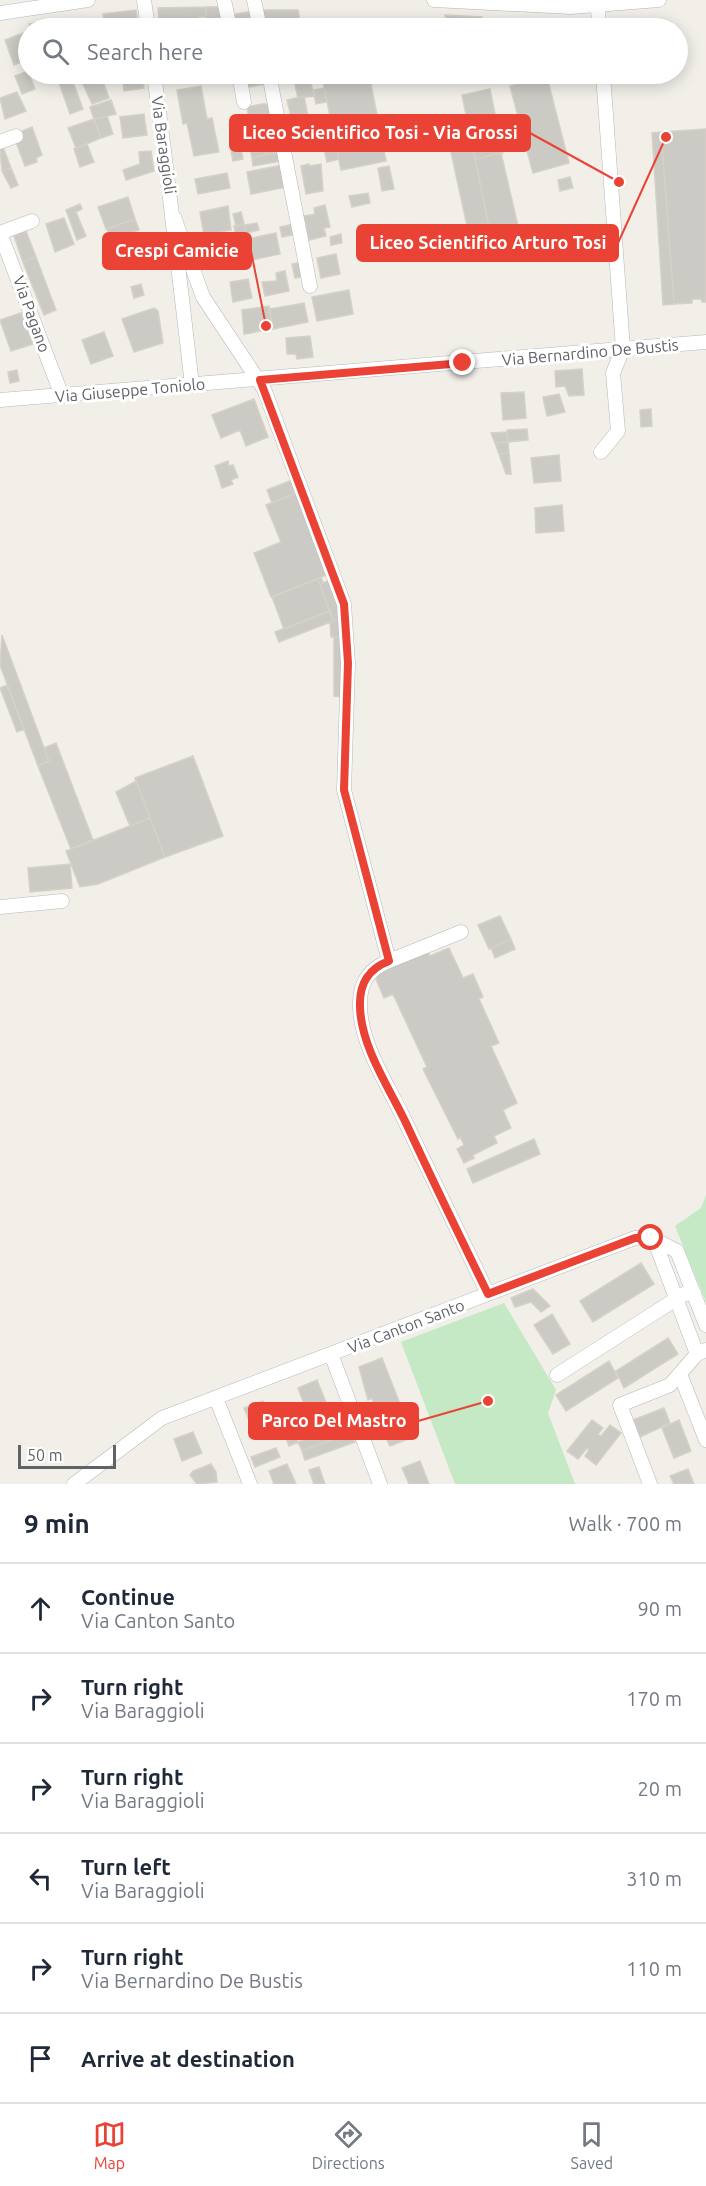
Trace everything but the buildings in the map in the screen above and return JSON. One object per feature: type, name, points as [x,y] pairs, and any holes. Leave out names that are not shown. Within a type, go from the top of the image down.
[{"type":"street","points":[[0,13],[88,0]]},
{"type":"street","points":[[144,0],[147,18]]},
{"type":"street","points":[[224,0],[228,18]]},
{"type":"street","points":[[254,0],[258,18]]},
{"type":"street","points":[[435,0],[571,8],[659,0]]},
{"type":"street","points":[[598,6],[599,18]]},
{"type":"street","name":"Via Baraggioli","points":[[155,84],[174,217],[177,270],[192,385]]},
{"type":"street","points":[[241,84],[244,102]]},
{"type":"street","points":[[271,84],[310,286]]},
{"type":"street","points":[[601,452],[618,431],[613,373],[623,350],[604,84]]},
{"type":"street","points":[[0,142],[16,136]]},
{"type":"street","name":"Via Baraggioli","points":[[174,217],[202,297],[260,380],[344,604],[348,663],[344,790],[389,961]]},
{"type":"street","name":"Via Pagano","points":[[32,220],[0,233],[62,396]]},
{"type":"street","name":"Via Bernardino De Bustis","points":[[260,380],[706,342]]},
{"type":"street","name":"Via Giuseppe Toniolo","points":[[0,400],[260,380]]},
{"type":"street","points":[[0,908],[62,901]]},
{"type":"street","points":[[461,932],[374,968],[363,984],[359,1004],[363,1027],[378,1066],[488,1294]]},
{"type":"street","name":"Via Canton Santo","points":[[74,1484],[157,1421],[635,1238],[654,1239]]},
{"type":"street","points":[[654,1239],[677,1251],[706,1324]]},
{"type":"street","points":[[650,1484],[620,1405],[668,1387],[702,1352],[654,1239]]},
{"type":"street","points":[[557,1375],[687,1293],[694,1293]]},
{"type":"street","points":[[331,1354],[380,1484]]},
{"type":"street","points":[[680,1374],[706,1440]]},
{"type":"street","points":[[216,1398],[250,1484]]},
{"type":"green space","points":[[706,1195],[706,1302],[675,1226],[701,1208]]},
{"type":"green space","points":[[504,1303],[556,1390],[548,1413],[575,1484],[455,1484],[401,1342]]},
{"type":"place","name":"Liceo Scientifico Arturo Tosi","points":[[666,137]]},
{"type":"place","name":"Liceo Scientifico Tosi - Via Grossi","points":[[619,182]]},
{"type":"place","name":"Crespi Camicie","points":[[266,326]]},
{"type":"place","name":"Parco Del Mastro","points":[[488,1401]]},
{"type":"route","points":[[463,363],[260,380],[344,604],[346,616],[348,676],[344,794],[389,961],[374,968],[363,984],[359,1004],[361,1020],[378,1066],[488,1294],[635,1238],[651,1238]]}]
